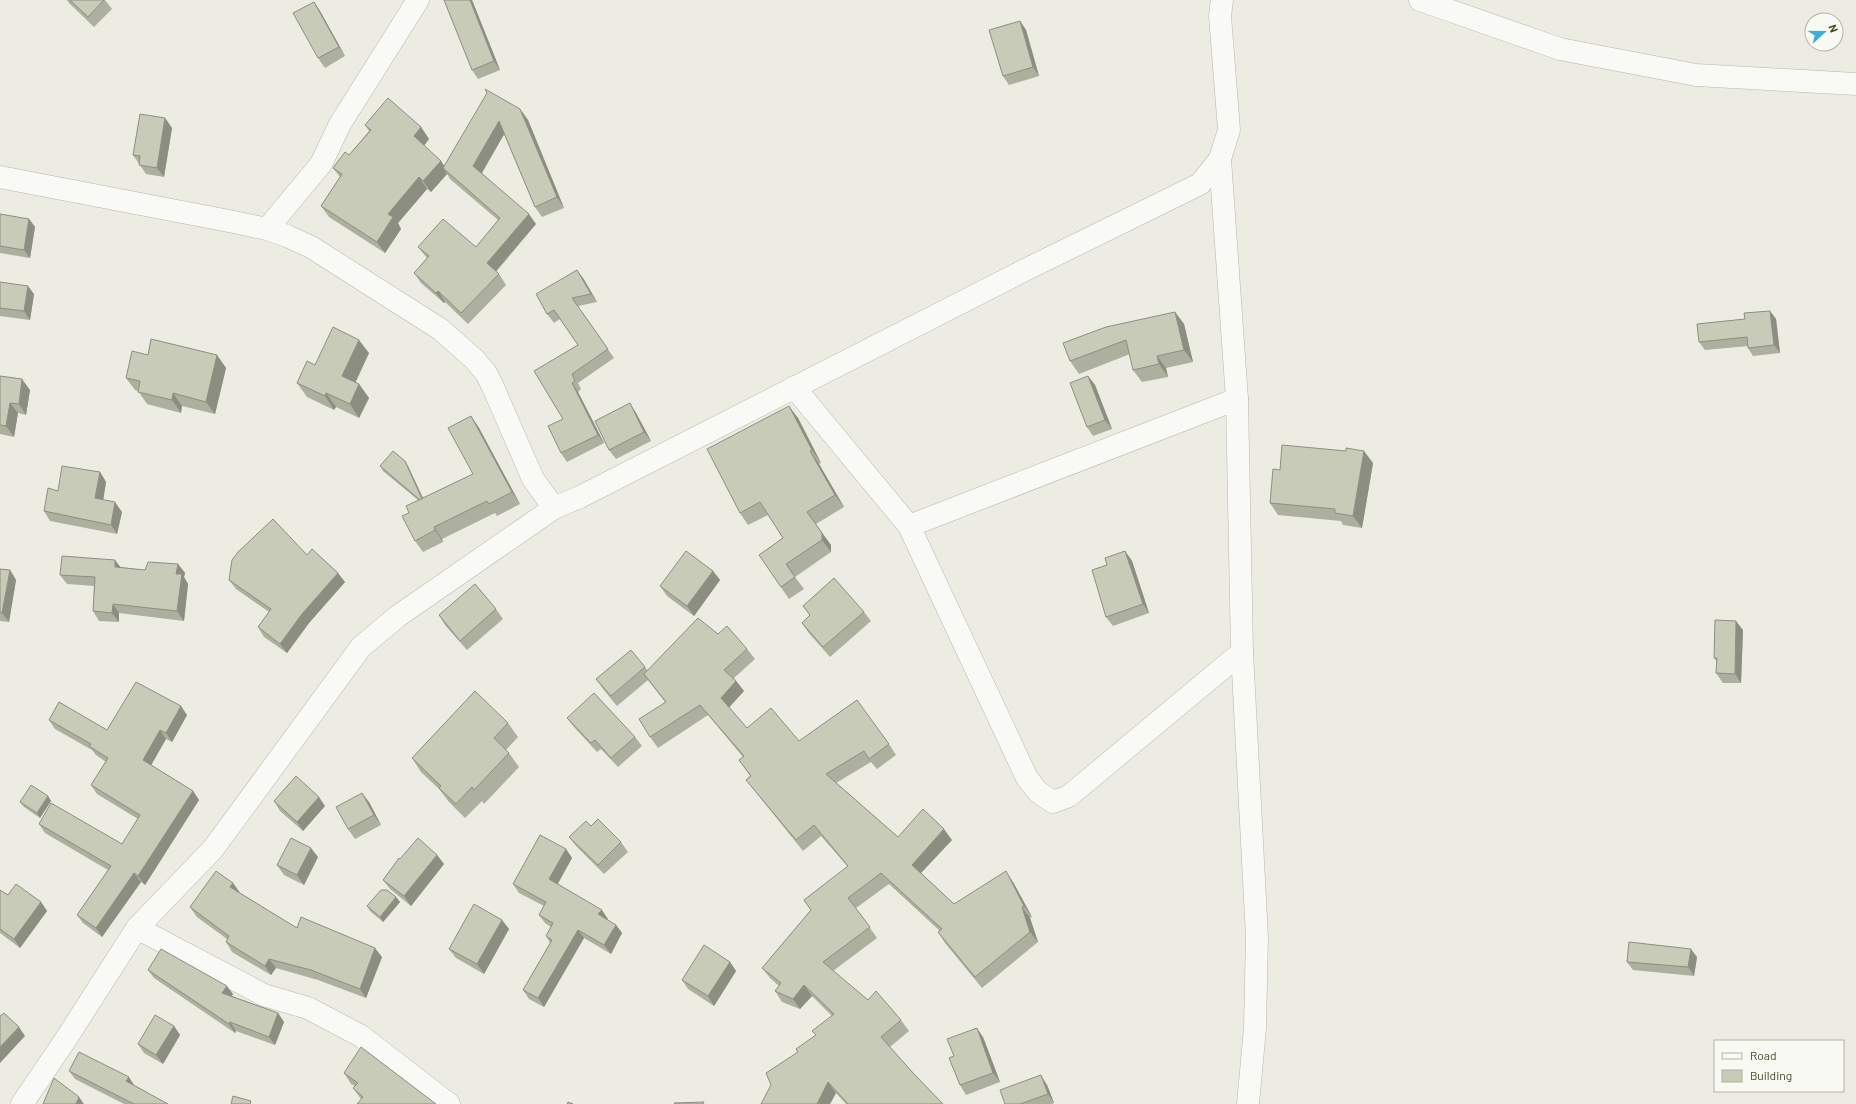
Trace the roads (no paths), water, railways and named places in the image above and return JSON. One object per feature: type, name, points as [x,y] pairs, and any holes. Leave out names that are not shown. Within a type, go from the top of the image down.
[{"type":"street","points":[[267,229],[321,164],[340,124],[418,0]]},
{"type":"street","points":[[1222,0],[1220,16],[1229,130],[1220,159],[1237,399],[1242,652],[1257,937],[1255,1028],[1248,1104]]},
{"type":"street","points":[[1420,0],[1560,49],[1696,74],[1856,84]]},
{"type":"street","points":[[22,1104],[66,1039],[137,928],[213,850],[361,647],[398,616],[554,508],[580,497],[1027,269],[1200,184],[1220,159]]},
{"type":"street","points":[[0,177],[267,229],[311,247],[440,330],[474,359],[486,373],[494,387],[533,479],[554,508]]},
{"type":"street","points":[[794,387],[909,526],[1027,778],[1038,792],[1053,802],[1069,796],[1242,652]]},
{"type":"street","points":[[909,526],[1237,399]]},
{"type":"street","points":[[137,928],[264,995],[308,1008],[361,1036],[449,1104]]}]
